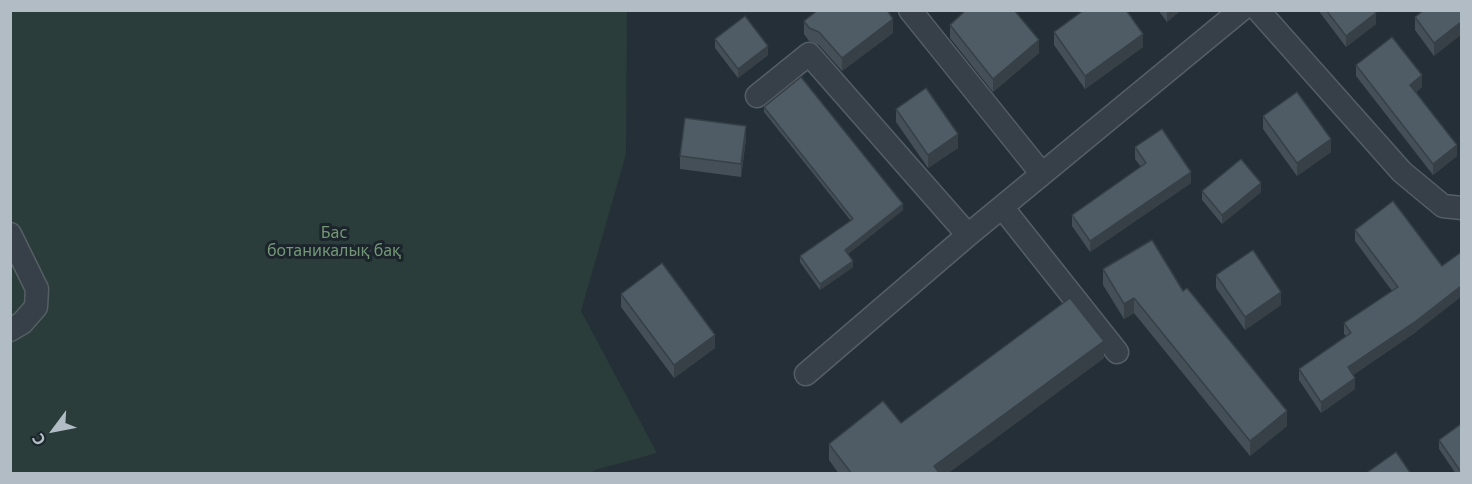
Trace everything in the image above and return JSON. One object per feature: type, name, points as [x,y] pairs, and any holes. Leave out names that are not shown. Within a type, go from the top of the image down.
[{"type":"street","points":[[910,10],[1042,174]]},
{"type":"street","points":[[806,374],[968,235],[1241,10]]},
{"type":"street","points":[[1258,10],[1402,172],[1443,206],[1461,208]]},
{"type":"street","points":[[757,96],[809,54],[968,235]]},
{"type":"street","points":[[1002,207],[1117,352]]},
{"type":"street","points":[[10,234],[38,289],[36,307],[22,323],[10,330]]},
{"type":"green space","name":"Бас ботаникалық бақ","points":[[10,11],[627,11],[626,154],[581,311],[657,453],[595,470],[590,474],[11,473]]},
{"type":"building","points":[[818,10],[887,10],[893,19],[842,58],[819,32],[809,28],[804,21]]},
{"type":"building","points":[[966,10],[1014,10],[1039,40],[993,79],[950,25]]},
{"type":"building","points":[[1084,10],[1126,10],[1143,34],[1085,76],[1054,32]]},
{"type":"building","points":[[1326,10],[1374,10],[1376,13],[1346,36]]},
{"type":"building","points":[[1424,10],[1461,10],[1461,22],[1434,43],[1415,17]]},
{"type":"building","points":[[745,16],[768,46],[738,69],[715,39]]},
{"type":"building","points":[[1392,37],[1422,75],[1410,85],[1457,145],[1433,164],[1356,65]]},
{"type":"building","points":[[801,77],[903,204],[845,250],[853,261],[820,284],[800,256],[853,219],[764,107]]},
{"type":"building","points":[[926,88],[958,134],[928,155],[896,109]]},
{"type":"building","points":[[1297,92],[1331,139],[1297,163],[1263,116]]},
{"type":"building","points":[[685,118],[746,126],[741,164],[680,156]]},
{"type":"building","points":[[1162,129],[1191,172],[1090,241],[1072,215],[1146,163],[1135,147]]},
{"type":"building","points":[[1241,159],[1261,183],[1222,215],[1202,191]]},
{"type":"building","points":[[1393,201],[1442,266],[1460,253],[1461,286],[1416,321],[1348,367],[1355,378],[1321,402],[1299,369],[1351,333],[1344,323],[1398,287],[1355,230]]},
{"type":"building","points":[[1152,240],[1183,291],[1187,288],[1287,411],[1250,441],[1134,298],[1124,304],[1103,269]]},
{"type":"building","points":[[1253,250],[1281,292],[1245,317],[1216,275]]},
{"type":"building","points":[[662,263],[715,335],[674,365],[621,294]]},
{"type":"building","points":[[1070,298],[1104,341],[934,466],[940,474],[852,474],[829,444],[883,401],[901,423]]},
{"type":"building","points":[[1461,424],[1461,472],[1439,440]]},
{"type":"building","points":[[1396,452],[1411,474],[1365,474]]}]
